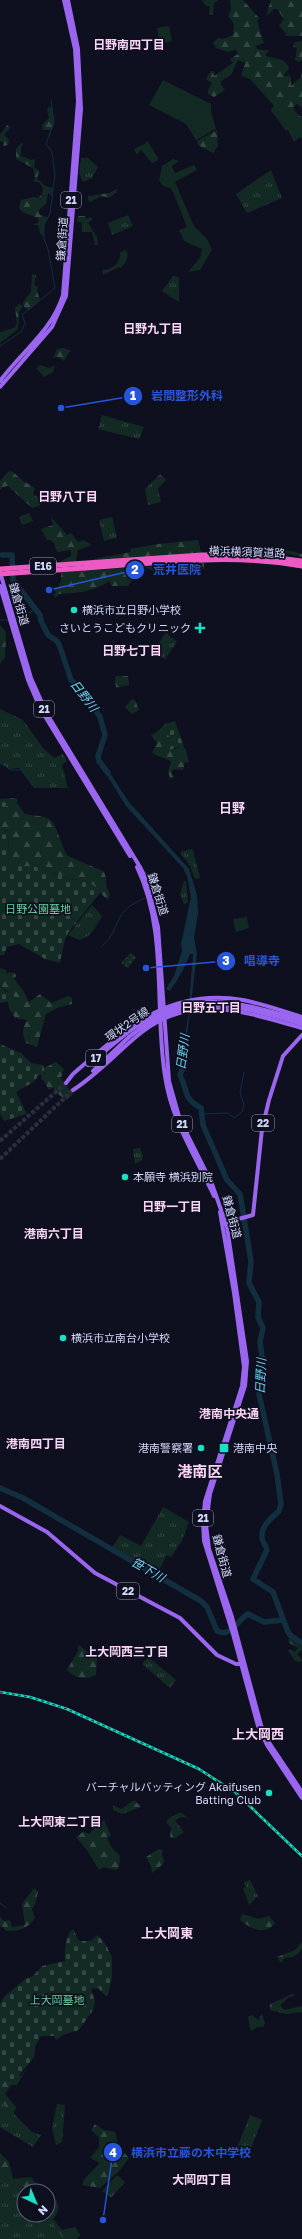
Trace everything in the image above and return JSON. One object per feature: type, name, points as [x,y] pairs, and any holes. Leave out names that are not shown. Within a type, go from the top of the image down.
[{"type":"highway","name":"横浜横須賀道路","points":[[0,573],[86,565],[233,555],[302,561]]},
{"type":"highway","name":"横浜横須賀道路","points":[[86,565],[219,560],[267,561],[302,566]]},
{"type":"main road","name":"鎌倉街道","points":[[0,381],[48,327],[55,315],[63,295],[78,101],[75,49],[64,0]]},
{"type":"main road","name":"鎌倉街道","points":[[0,387],[52,328],[66,296],[81,109],[78,49],[68,0]]},
{"type":"main road","name":"鎌倉街道","points":[[0,573],[28,680],[40,708],[130,854],[143,881],[154,923],[168,1077],[175,1106],[182,1125],[212,1184],[224,1223],[248,1371],[245,1386],[210,1494],[206,1525],[209,1548],[264,1732],[302,1792]]},
{"type":"main road","name":"鎌倉街道","points":[[0,586],[12,619]]},
{"type":"main road","points":[[162,1008],[187,1000],[217,997],[244,1000],[302,1017]]},
{"type":"main road","name":"環状2号線","points":[[162,1008],[134,1024],[118,1036],[66,1083],[128,1035],[160,1013],[179,1006],[205,1002],[246,1004],[302,1020]]},
{"type":"main road","name":"環状2号線","points":[[163,1020],[143,1031],[73,1090],[128,1035],[146,1024],[172,1012],[206,1005],[239,1007],[301,1027]]},
{"type":"main road","points":[[163,1020],[193,1010],[218,1008],[243,1011],[301,1027],[301,1035]]},
{"type":"main road","name":"22","points":[[224,1223],[253,1215],[262,1129],[279,1064],[286,1052],[301,1035]]},
{"type":"main road","name":"22","points":[[0,1506],[47,1532],[95,1573],[180,1618],[195,1631],[210,1650],[221,1658],[236,1664],[244,1664]]},
{"type":"main road","name":"鎌倉街道","points":[[244,1664],[262,1735],[302,1798]]},
{"type":"green space","points":[[202,0],[219,0],[214,3],[213,15],[209,14],[210,6],[206,6]]},
{"type":"green space","points":[[230,0],[243,0],[259,18],[257,21],[264,43],[256,46],[257,49],[270,51],[266,53],[266,56],[283,61],[288,65],[289,69],[284,75],[285,77],[288,75],[291,77],[291,86],[301,77],[302,72],[302,108],[297,104],[293,107],[298,115],[302,117],[302,120],[293,119],[287,110],[272,113],[271,109],[274,106],[250,79],[241,76],[245,63],[238,60],[231,75],[221,81],[221,85],[225,90],[214,97],[208,94],[208,90],[212,83],[206,79],[211,71],[213,71],[214,76],[233,63],[230,59],[238,54],[236,49],[228,52],[216,48],[213,43],[218,38],[223,39],[233,35],[234,24],[228,16],[231,10]]},
{"type":"green space","points":[[271,0],[302,0],[302,36],[285,36],[286,33],[279,26],[284,19],[277,9],[274,9],[266,16]]},
{"type":"green space","points":[[169,26],[172,41],[160,44],[157,28]]},
{"type":"green space","points":[[302,41],[302,60],[299,62],[295,60],[297,48],[293,47],[295,42]]},
{"type":"green space","points":[[163,80],[211,104],[211,112],[216,129],[196,140],[186,124],[149,105]]},
{"type":"green space","points":[[50,107],[52,108],[54,122],[52,130],[43,130],[42,125],[49,118],[47,109]]},
{"type":"green space","points":[[280,110],[287,110],[302,120],[302,139],[300,137],[294,142],[288,130],[286,131],[273,113]]},
{"type":"green space","points":[[7,125],[11,127],[4,135],[9,140],[8,145],[3,146],[4,142],[0,141],[0,135]]},
{"type":"green space","points":[[217,130],[218,146],[213,153],[198,145],[197,141]]},
{"type":"green space","points":[[146,141],[158,158],[157,161],[152,163],[141,150],[137,155],[134,149],[146,143]]},
{"type":"green space","points":[[21,143],[24,144],[21,146],[21,156],[31,160],[35,159],[34,167],[39,171],[37,179],[47,187],[53,188],[52,196],[48,193],[46,204],[39,210],[39,214],[48,218],[44,224],[43,236],[40,233],[38,225],[33,225],[39,222],[38,218],[22,212],[19,208],[21,200],[34,197],[38,198],[42,194],[43,188],[39,182],[33,181],[35,179],[33,168],[16,159],[16,149]]},
{"type":"green space","points":[[81,158],[88,158],[98,167],[92,178],[83,182],[79,173]]},
{"type":"green space","points":[[173,159],[179,161],[172,166],[175,173],[194,165],[197,170],[175,182],[194,226],[207,239],[212,250],[200,270],[188,272],[200,258],[202,249],[184,241],[179,230],[187,227],[173,192],[170,188],[162,185],[159,180],[162,166]]},
{"type":"green space","points":[[271,170],[282,198],[247,213],[236,194]]},
{"type":"green space","points":[[117,189],[117,192],[109,198],[101,196],[90,202],[88,200],[88,196],[109,193]]},
{"type":"green space","points":[[128,215],[133,226],[112,235],[108,223]]},
{"type":"green space","points":[[78,216],[85,216],[86,219],[91,217],[92,220],[88,223],[97,237],[98,245],[95,245],[92,232],[82,232],[82,223],[77,221]]},
{"type":"green space","points":[[126,250],[126,262],[121,268],[119,267],[103,275],[102,270],[109,269],[115,265],[119,259],[120,252]]},
{"type":"green space","points":[[32,274],[36,275],[34,285],[38,287],[37,291],[40,300],[29,310],[24,307],[23,302],[31,292]]},
{"type":"green space","points":[[173,276],[179,277],[179,302],[162,291]]},
{"type":"green space","points":[[19,304],[23,306],[19,312],[18,329],[0,343],[0,332],[14,328],[17,324],[15,308]]},
{"type":"green space","points":[[63,348],[72,351],[69,352],[64,361],[58,357],[53,358],[57,349]]},
{"type":"green space","points":[[40,365],[48,368],[55,366],[53,372],[44,377],[36,368]]},
{"type":"green space","points":[[102,415],[144,427],[139,439],[98,429]]},
{"type":"green space","points":[[12,471],[23,481],[35,488],[33,494],[37,497],[41,496],[44,500],[39,506],[32,508],[8,486],[3,487],[0,490],[0,481],[8,472]]},
{"type":"green space","points":[[160,474],[166,480],[158,488],[161,502],[148,505],[145,489]]},
{"type":"green space","points":[[29,513],[33,521],[22,525],[19,517]]},
{"type":"green space","points":[[51,517],[67,535],[71,533],[78,542],[83,540],[91,544],[78,550],[76,561],[57,563],[71,556],[71,550],[57,552],[54,543],[47,540],[41,529],[53,525]]},
{"type":"green space","points":[[112,517],[117,538],[104,541],[99,520]]},
{"type":"green space","points":[[198,540],[202,555],[92,561],[94,559],[131,552],[130,549],[158,544]]},
{"type":"green space","points":[[221,545],[246,549],[274,549],[288,551],[302,554],[302,557],[290,554],[210,552],[210,547]]},
{"type":"green space","points":[[204,563],[204,569],[157,573],[147,568],[136,574],[128,586],[112,586],[109,581],[91,590],[59,594],[55,598],[54,594],[56,592],[50,587],[58,588],[61,581],[61,572]]},
{"type":"green space","points":[[0,625],[6,632],[5,657],[0,664]]},
{"type":"green space","points":[[166,633],[177,642],[165,659],[152,652]]},
{"type":"green space","points":[[115,676],[128,676],[129,685],[116,688]]},
{"type":"green space","points":[[132,699],[135,700],[139,710],[132,714],[125,707]]},
{"type":"green space","points":[[0,709],[23,720],[43,748],[54,758],[63,754],[67,761],[62,765],[68,788],[34,788],[19,768],[9,769],[0,763]]},
{"type":"green space","points":[[175,721],[185,750],[179,747],[168,750],[167,742],[170,741],[165,724]]},
{"type":"green space","points":[[165,724],[174,750],[179,747],[186,749],[189,763],[185,762],[183,770],[174,769],[171,772],[174,778],[170,779],[168,771],[171,762],[152,753],[157,743],[151,735],[157,732]]},
{"type":"green space","points":[[17,798],[17,803],[0,808],[0,799]]},
{"type":"green space","points":[[17,803],[25,814],[47,818],[54,824],[68,856],[103,871],[106,876],[107,888],[110,893],[108,900],[87,881],[70,879],[48,871],[12,865],[8,859],[9,831],[5,830],[0,835],[0,808]]},
{"type":"green space","name":"日野公園墓地","points":[[5,830],[9,831],[8,859],[12,865],[36,867],[70,879],[87,881],[96,887],[100,893],[68,933],[64,943],[60,963],[45,959],[19,944],[7,947],[4,955],[0,955],[0,835]]},
{"type":"green space","points":[[191,849],[193,850],[200,878],[195,879],[190,866],[180,852]]},
{"type":"green space","points":[[184,881],[186,881],[188,903],[184,904],[180,894]]},
{"type":"green space","points":[[92,905],[102,916],[93,931],[83,939],[79,940],[68,935]]},
{"type":"green space","points":[[247,917],[249,928],[236,932],[233,919]]},
{"type":"green space","points":[[131,953],[136,957],[128,968],[121,963]]},
{"type":"green space","points":[[0,968],[6,970],[7,974],[9,972],[15,973],[16,976],[14,979],[23,990],[29,1002],[40,994],[52,1003],[68,996],[72,998],[72,1004],[57,1008],[46,1014],[37,1047],[26,1043],[23,1031],[27,1020],[15,1018],[9,1008],[8,1001],[16,999],[0,985]]},
{"type":"green space","points":[[0,985],[6,992],[12,993],[16,1000],[0,1003]]},
{"type":"green space","points":[[0,1044],[21,1053],[31,1063],[43,1065],[46,1075],[38,1075],[35,1081],[16,1092],[27,1114],[4,1121],[0,1113]]},
{"type":"green space","points":[[56,1062],[64,1069],[61,1078],[73,1094],[67,1100],[59,1095],[53,1088],[49,1090],[44,1081],[41,1079],[42,1075],[46,1075],[44,1068]]},
{"type":"green space","points":[[140,1148],[143,1156],[142,1160],[135,1164],[133,1149]]},
{"type":"green space","points":[[163,1507],[189,1522],[182,1541],[171,1557],[167,1555],[157,1574],[112,1548],[120,1535],[141,1546]]},
{"type":"green space","points":[[288,1639],[291,1639],[302,1647],[302,1650],[297,1654],[302,1660],[300,1662],[295,1661],[288,1651],[290,1649],[295,1652],[298,1648],[289,1643]]},
{"type":"green space","points":[[79,1645],[91,1655],[97,1657],[96,1675],[88,1678],[81,1678],[67,1670],[78,1651]]},
{"type":"green space","points":[[148,1657],[176,1680],[170,1688],[142,1664]]},
{"type":"green space","points":[[132,1801],[135,1801],[141,1807],[122,1814],[113,1810],[113,1806],[122,1809]]},
{"type":"green space","points":[[178,1813],[182,1813],[189,1819],[182,1817],[175,1821],[184,1832],[175,1838],[170,1838],[171,1827],[167,1824],[167,1820]]},
{"type":"green space","points":[[104,1820],[111,1835],[107,1838],[112,1848],[120,1856],[119,1868],[115,1870],[104,1867],[99,1870],[87,1850],[76,1837],[83,1832],[89,1834]]},
{"type":"green space","points":[[159,1849],[163,1850],[162,1855],[164,1861],[163,1864],[152,1873],[151,1866],[146,1857]]},
{"type":"green space","points":[[250,1880],[258,1896],[249,1905],[243,1888],[246,1887],[244,1882]]},
{"type":"green space","points":[[34,1888],[38,1892],[32,1909],[35,1918],[32,1922],[23,1929],[15,1931],[6,1931],[2,1926],[0,1927],[0,1917],[4,1921],[10,1920],[12,1927],[25,1925],[22,1904]]},
{"type":"green space","points":[[242,1914],[259,1919],[269,1916],[275,1923],[267,1929],[258,1930],[240,1920]]},
{"type":"green space","name":"上大岡墓地","points":[[73,1929],[79,1941],[90,1941],[98,1935],[106,1945],[112,1957],[112,1978],[108,1994],[106,1996],[98,1988],[91,1989],[95,2001],[93,2010],[79,2030],[63,2035],[56,2040],[54,2036],[41,2036],[35,2047],[34,2057],[14,2082],[0,2078],[0,2004],[4,1997],[25,1979],[33,1976],[42,1966],[65,1961],[67,1939]]},
{"type":"green space","points":[[302,1942],[302,1949],[295,1956],[286,1957],[281,1963],[277,1957],[295,1950]]},
{"type":"green space","points":[[292,1994],[295,1996],[289,1997],[280,2005],[284,2010],[302,2006],[302,2012],[287,2014],[270,2010],[270,2004]]},
{"type":"green space","points":[[262,2014],[265,2023],[263,2027],[257,2027],[251,2031],[248,2017],[252,2015],[258,2020]]},
{"type":"green space","points":[[27,2068],[17,2085],[11,2085],[5,2094],[16,2107],[13,2115],[0,2124],[0,2077],[21,2076]]},
{"type":"green space","points":[[0,2100],[32,2132],[41,2135],[33,2147],[0,2127]]},
{"type":"green space","points":[[57,2104],[65,2105],[62,2142],[56,2145],[52,2129]]},
{"type":"green space","points":[[250,2115],[262,2120],[248,2156],[236,2150]]},
{"type":"green space","points":[[95,2124],[104,2130],[115,2132],[119,2147],[129,2158],[119,2171],[100,2188],[82,2185],[85,2178],[100,2163],[90,2158],[99,2147],[99,2137],[91,2130]]},
{"type":"green space","points":[[0,2153],[9,2162],[13,2179],[31,2177],[36,2183],[16,2183],[16,2223],[56,2223],[62,2230],[75,2227],[80,2235],[77,2239],[0,2239]]},
{"type":"green space","points":[[0,2168],[16,2184],[16,2223],[53,2223],[64,2239],[0,2239]]},
{"type":"green space","points":[[117,2175],[125,2182],[111,2198],[102,2191]]},
{"type":"green space","points":[[56,2200],[58,2204],[58,2211],[56,2215]]},
{"type":"water","points":[[106,767],[128,801],[189,869],[197,895],[198,914],[194,937],[197,954],[182,1076],[180,1075],[188,1018],[193,954],[190,954],[182,972],[170,991],[166,989],[174,976],[182,951],[181,944],[191,897],[187,876],[183,868],[126,806],[103,769]]},
{"type":"waterway","points":[[0,346],[21,332],[25,323],[22,315],[55,288],[48,249],[44,239],[44,224],[50,214],[55,175],[52,152],[46,144],[54,122],[51,100]]},
{"type":"waterway","name":"日野川","points":[[2,555],[12,555],[13,580],[40,615],[41,621],[48,635],[57,641],[71,680],[83,690],[100,717],[105,735],[98,756],[99,761],[108,773]]},
{"type":"waterway","points":[[15,619],[34,610]]},
{"type":"waterway","points":[[0,620],[9,620]]},
{"type":"waterway","points":[[0,763],[11,770],[22,770],[34,786]]},
{"type":"waterway","points":[[102,946],[113,933],[118,920],[126,909],[145,898]]},
{"type":"waterway","name":"日野川","points":[[182,1070],[180,1075],[188,1097],[201,1108],[203,1125],[227,1180],[240,1194],[251,1261],[249,1283],[259,1302],[258,1317],[263,1328],[260,1342],[263,1364],[259,1394],[277,1474],[281,1504],[279,1511],[267,1523],[263,1530],[262,1539],[267,1550],[253,1579],[273,1592],[288,1632],[291,1636],[302,1643]]},
{"type":"waterway","points":[[203,1114],[228,1113],[234,1118],[242,1112],[244,1104],[240,1093],[244,1072]]},
{"type":"waterway","name":"笹下川","points":[[0,1488],[23,1498],[201,1601],[207,1607],[217,1631],[227,1632],[231,1630],[244,1616],[248,1614],[264,1622],[283,1620]]},
{"type":"waterway","points":[[0,1903],[6,1908]]},
{"type":"tunnel","points":[[0,1141],[66,1083]]},
{"type":"tunnel","points":[[0,1159],[73,1090]]},
{"type":"railway","points":[[0,1692],[30,1697],[67,1709],[199,1769],[236,1793],[302,1856]]},
{"type":"place","name":"岩間整形外科","points":[[61,408]]},
{"type":"place","name":"荒井医院","points":[[49,590]]},
{"type":"place","name":"横浜市立日野小学校","points":[[74,610]]},
{"type":"place","name":"さいとうこどもクリニック","points":[[200,628]]},
{"type":"place","name":"唱導寺","points":[[146,968]]},
{"type":"place","name":"本願寺 横浜別院","points":[[125,1177]]},
{"type":"place","name":"横浜市立南台小学校","points":[[63,1338]]},
{"type":"place","name":"港南警察署","points":[[201,1448]]},
{"type":"place","name":"港南中央","points":[[224,1448]]},
{"type":"place","name":"バーチャルバッティング Akaifusen Batting Club","points":[[269,1793]]},
{"type":"place","name":"横浜市立藤の木中学校","points":[[103,2220]]},
{"type":"district","name":"日野南四丁目","points":[[129,45]]},
{"type":"district","name":"日野九丁目","points":[[153,329]]},
{"type":"district","name":"日野八丁目","points":[[68,497]]},
{"type":"district","name":"日野七丁目","points":[[132,651]]},
{"type":"district","name":"日野","points":[[232,808]]},
{"type":"district","name":"日野五丁目","points":[[211,1008]]},
{"type":"district","name":"日野一丁目","points":[[172,1207]]},
{"type":"district","name":"港南六丁目","points":[[54,1234]]},
{"type":"district","name":"港南中央通","points":[[229,1414]]},
{"type":"district","name":"港南四丁目","points":[[36,1444]]},
{"type":"district","name":"港南区","points":[[200,1472]]},
{"type":"district","name":"上大岡西三丁目","points":[[127,1652]]},
{"type":"district","name":"上大岡西","points":[[258,1734]]},
{"type":"district","name":"上大岡東二丁目","points":[[60,1822]]},
{"type":"district","name":"上大岡東","points":[[167,1933]]},
{"type":"district","name":"大岡四丁目","points":[[202,2180]]}]
